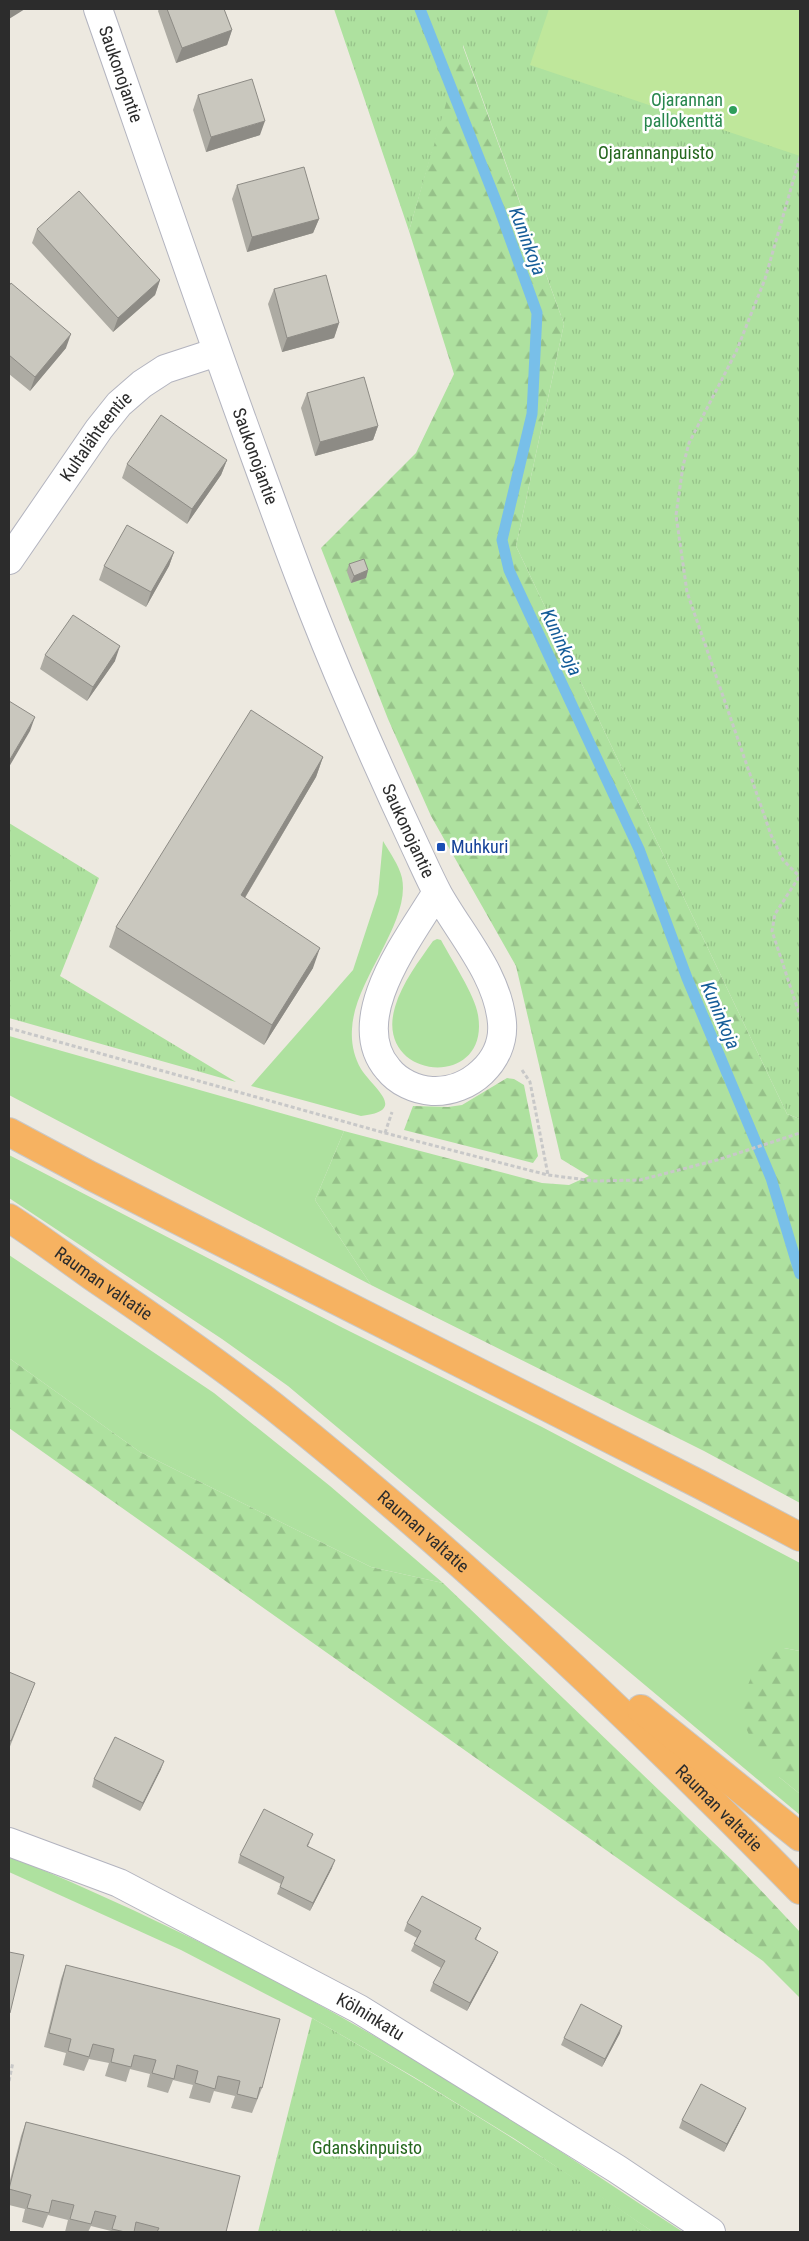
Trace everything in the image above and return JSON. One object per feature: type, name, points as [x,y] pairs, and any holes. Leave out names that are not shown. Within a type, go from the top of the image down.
[{"type":"highway","points":[[9,1132],[800,1537]]},
{"type":"highway","name":"Rauman valtatie","points":[[9,1218],[140,1309],[271,1404],[383,1496],[490,1588],[687,1775],[800,1890]]},
{"type":"highway","points":[[490,1588],[800,1837]]},
{"type":"street","name":"Saukonojantie","points":[[98,9],[217,352],[317,624],[387,786],[437,892],[491,984],[501,1014],[503,1028],[501,1040]]},
{"type":"street","name":"Kultalähteentie","points":[[9,560],[99,429],[119,404],[142,384],[165,369],[217,352]]},
{"type":"street","points":[[437,892],[395,962],[382,991],[373,1018],[372,1032],[379,1057],[392,1074],[416,1088],[433,1091],[449,1089],[464,1085],[480,1076],[491,1062],[501,1040]]},
{"type":"street","name":"Kölninkatu","points":[[9,1842],[118,1883],[358,2009],[617,2169],[711,2232]]},
{"type":"path","points":[[800,157],[765,280],[736,352],[689,443],[683,466],[676,515],[687,592],[772,835],[783,860],[800,877],[775,914],[772,931],[800,1016]]},
{"type":"path","points":[[9,1028],[385,1133],[548,1175],[595,1181],[640,1180],[717,1160],[800,1133]]},
{"type":"path","points":[[501,1040],[530,1082],[548,1175]]},
{"type":"path","points":[[9,2081],[13,2062]]},
{"type":"green space","name":"Ojarannanpuisto","points":[[334,9],[800,9],[800,1119],[787,1114],[516,546],[564,324],[463,45],[409,231]]},
{"type":"green space","name":"Ojarannan pallokenttä","points":[[549,9],[800,9],[800,156],[530,65]]},
{"type":"green space","points":[[462,44],[564,324],[516,546],[787,1114],[800,1119],[800,1503],[704,1451],[371,1285],[315,1200],[344,1131],[542,1183],[569,1185],[589,1176],[561,1159],[516,966],[431,816],[388,719],[321,548],[416,453],[454,374],[409,231]]},
{"type":"green space","points":[[9,823],[99,878],[60,976],[236,1082],[9,1018]]},
{"type":"green space","points":[[383,841],[401,873],[403,895],[391,933],[362,991],[355,1010],[352,1034],[357,1060],[361,1069],[384,1098],[385,1104],[383,1109],[361,1116],[251,1086],[353,970],[378,894]]},
{"type":"green space","points":[[441,940],[462,977],[478,1015],[477,1040],[467,1056],[452,1065],[433,1067],[415,1062],[401,1050],[393,1032],[395,1007],[402,989],[422,956],[433,941]]},
{"type":"green space","points":[[9,1036],[344,1131],[315,1200],[371,1285],[9,1095]]},
{"type":"green space","points":[[507,1078],[514,1079],[524,1085],[538,1156],[533,1163],[404,1130],[413,1106],[448,1107],[462,1105]]},
{"type":"green space","points":[[9,1155],[343,1328],[542,1427],[800,1563],[800,1651],[784,1648],[779,1777],[800,1794],[800,1815],[288,1386],[222,1339],[9,1198]]},
{"type":"green space","points":[[9,1255],[214,1393],[330,1486],[443,1583],[371,1567],[140,1452],[9,1358]]},
{"type":"green space","points":[[9,1358],[140,1452],[371,1567],[443,1583],[737,1865],[800,1932],[800,1998],[763,1961],[9,1428]]},
{"type":"green space","points":[[784,1648],[800,1651],[800,1794],[759,1757],[738,1710],[752,1675],[766,1656]]},
{"type":"green space","points":[[9,1856],[121,1904],[286,1986],[393,2047],[475,2097],[683,2232],[653,2232],[515,2139],[414,2077],[312,2018],[181,1950],[9,1872]]},
{"type":"green space","name":"Gdanskinpuisto","points":[[312,2018],[485,2121],[570,2175],[653,2232],[258,2232]]},
{"type":"building","points":[[167,9],[224,9],[232,30],[182,48]]},
{"type":"building","points":[[252,79],[265,121],[211,137],[198,95]]},
{"type":"building","points":[[304,167],[319,219],[252,237],[237,185]]},
{"type":"building","points":[[79,191],[160,280],[118,318],[37,229]]},
{"type":"building","points":[[326,275],[339,323],[287,338],[274,289]]},
{"type":"building","points":[[11,283],[71,334],[35,377],[9,355],[9,286]]},
{"type":"building","points":[[364,377],[378,426],[320,442],[307,393]]},
{"type":"building","points":[[161,415],[227,460],[192,509],[127,464]]},
{"type":"building","points":[[127,525],[174,552],[151,592],[104,566]]},
{"type":"building","points":[[364,559],[368,570],[354,576],[349,564]]},
{"type":"building","points":[[73,615],[120,646],[93,687],[45,655]]},
{"type":"building","points":[[9,701],[35,717],[9,761]]},
{"type":"building","points":[[251,710],[323,757],[241,895],[320,948],[272,1025],[116,927]]},
{"type":"building","points":[[9,1672],[35,1683],[11,1741],[9,1740]]},
{"type":"building","points":[[115,1737],[164,1761],[143,1803],[94,1779]]},
{"type":"building","points":[[264,1809],[313,1834],[307,1846],[335,1860],[313,1903],[280,1887],[284,1877],[240,1855]]},
{"type":"building","points":[[422,1896],[481,1928],[475,1939],[498,1952],[470,2003],[433,1983],[445,1961],[414,1944],[421,1931],[407,1923]]},
{"type":"building","points":[[9,1952],[24,1955],[10,2013],[9,2013]]},
{"type":"building","points":[[66,1965],[280,2019],[262,2088],[260,2087],[257,2099],[237,2094],[240,2081],[218,2076],[215,2089],[195,2083],[198,2071],[177,2065],[174,2079],[152,2073],[156,2060],[134,2055],[131,2067],[111,2062],[114,2049],[93,2044],[89,2057],[68,2051],[71,2039],[49,2033]]},
{"type":"building","points":[[581,2004],[622,2026],[605,2059],[564,2038]]},
{"type":"building","points":[[701,2084],[746,2108],[727,2144],[682,2120]]},
{"type":"building","points":[[26,2122],[240,2176],[226,2232],[157,2232],[159,2228],[136,2222],[134,2232],[125,2232],[112,2229],[116,2216],[95,2211],[91,2224],[70,2219],[74,2205],[52,2200],[49,2213],[27,2208],[31,2195],[9,2189]]},
{"type":"waterway","name":"Kuninkoja","points":[[420,9],[500,211],[537,313],[532,414],[502,540],[509,570],[639,849],[687,978],[771,1178],[800,1274]]},
{"type":"place","name":"Ojarannan pallokenttä","points":[[733,110]]},
{"type":"place","name":"Muhkuri","points":[[441,847]]}]
